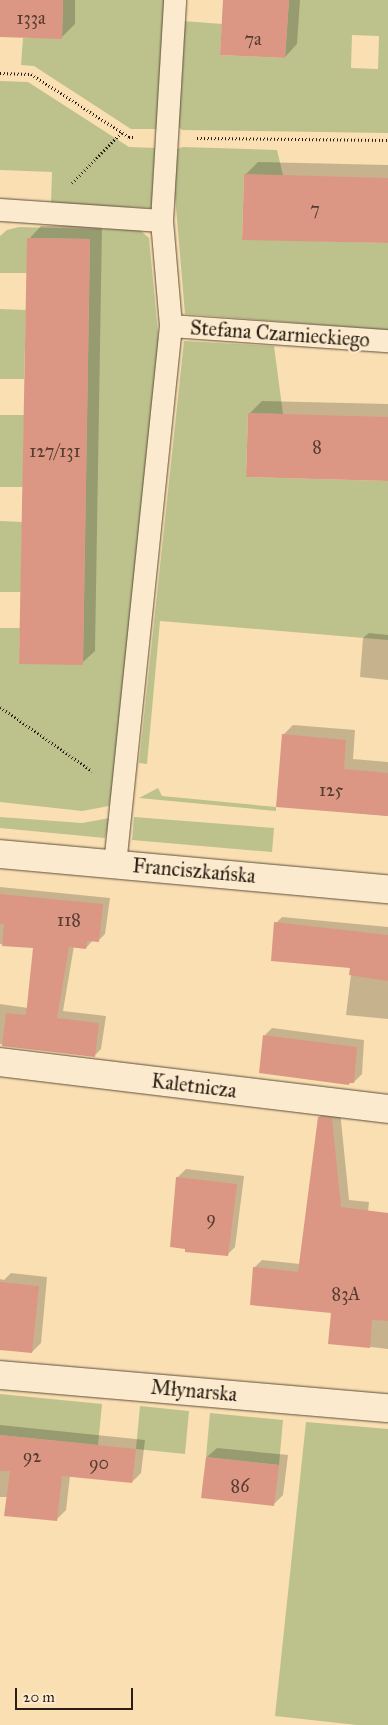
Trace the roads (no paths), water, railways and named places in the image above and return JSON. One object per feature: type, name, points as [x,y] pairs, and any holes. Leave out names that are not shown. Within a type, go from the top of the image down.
[{"type":"street","name":"Franciszkańska","points":[[0,854],[388,889]]},
{"type":"street","name":"Kaletnicza","points":[[0,1062],[388,1109]]},
{"type":"street","name":"Młynarska","points":[[0,1375],[388,1408]]},
{"type":"lane","points":[[114,864],[171,326],[162,221],[175,0]]},
{"type":"lane","points":[[0,210],[162,221]]},
{"type":"lane","name":"Stefana Czarnieckiego","points":[[171,326],[388,341]]}]
